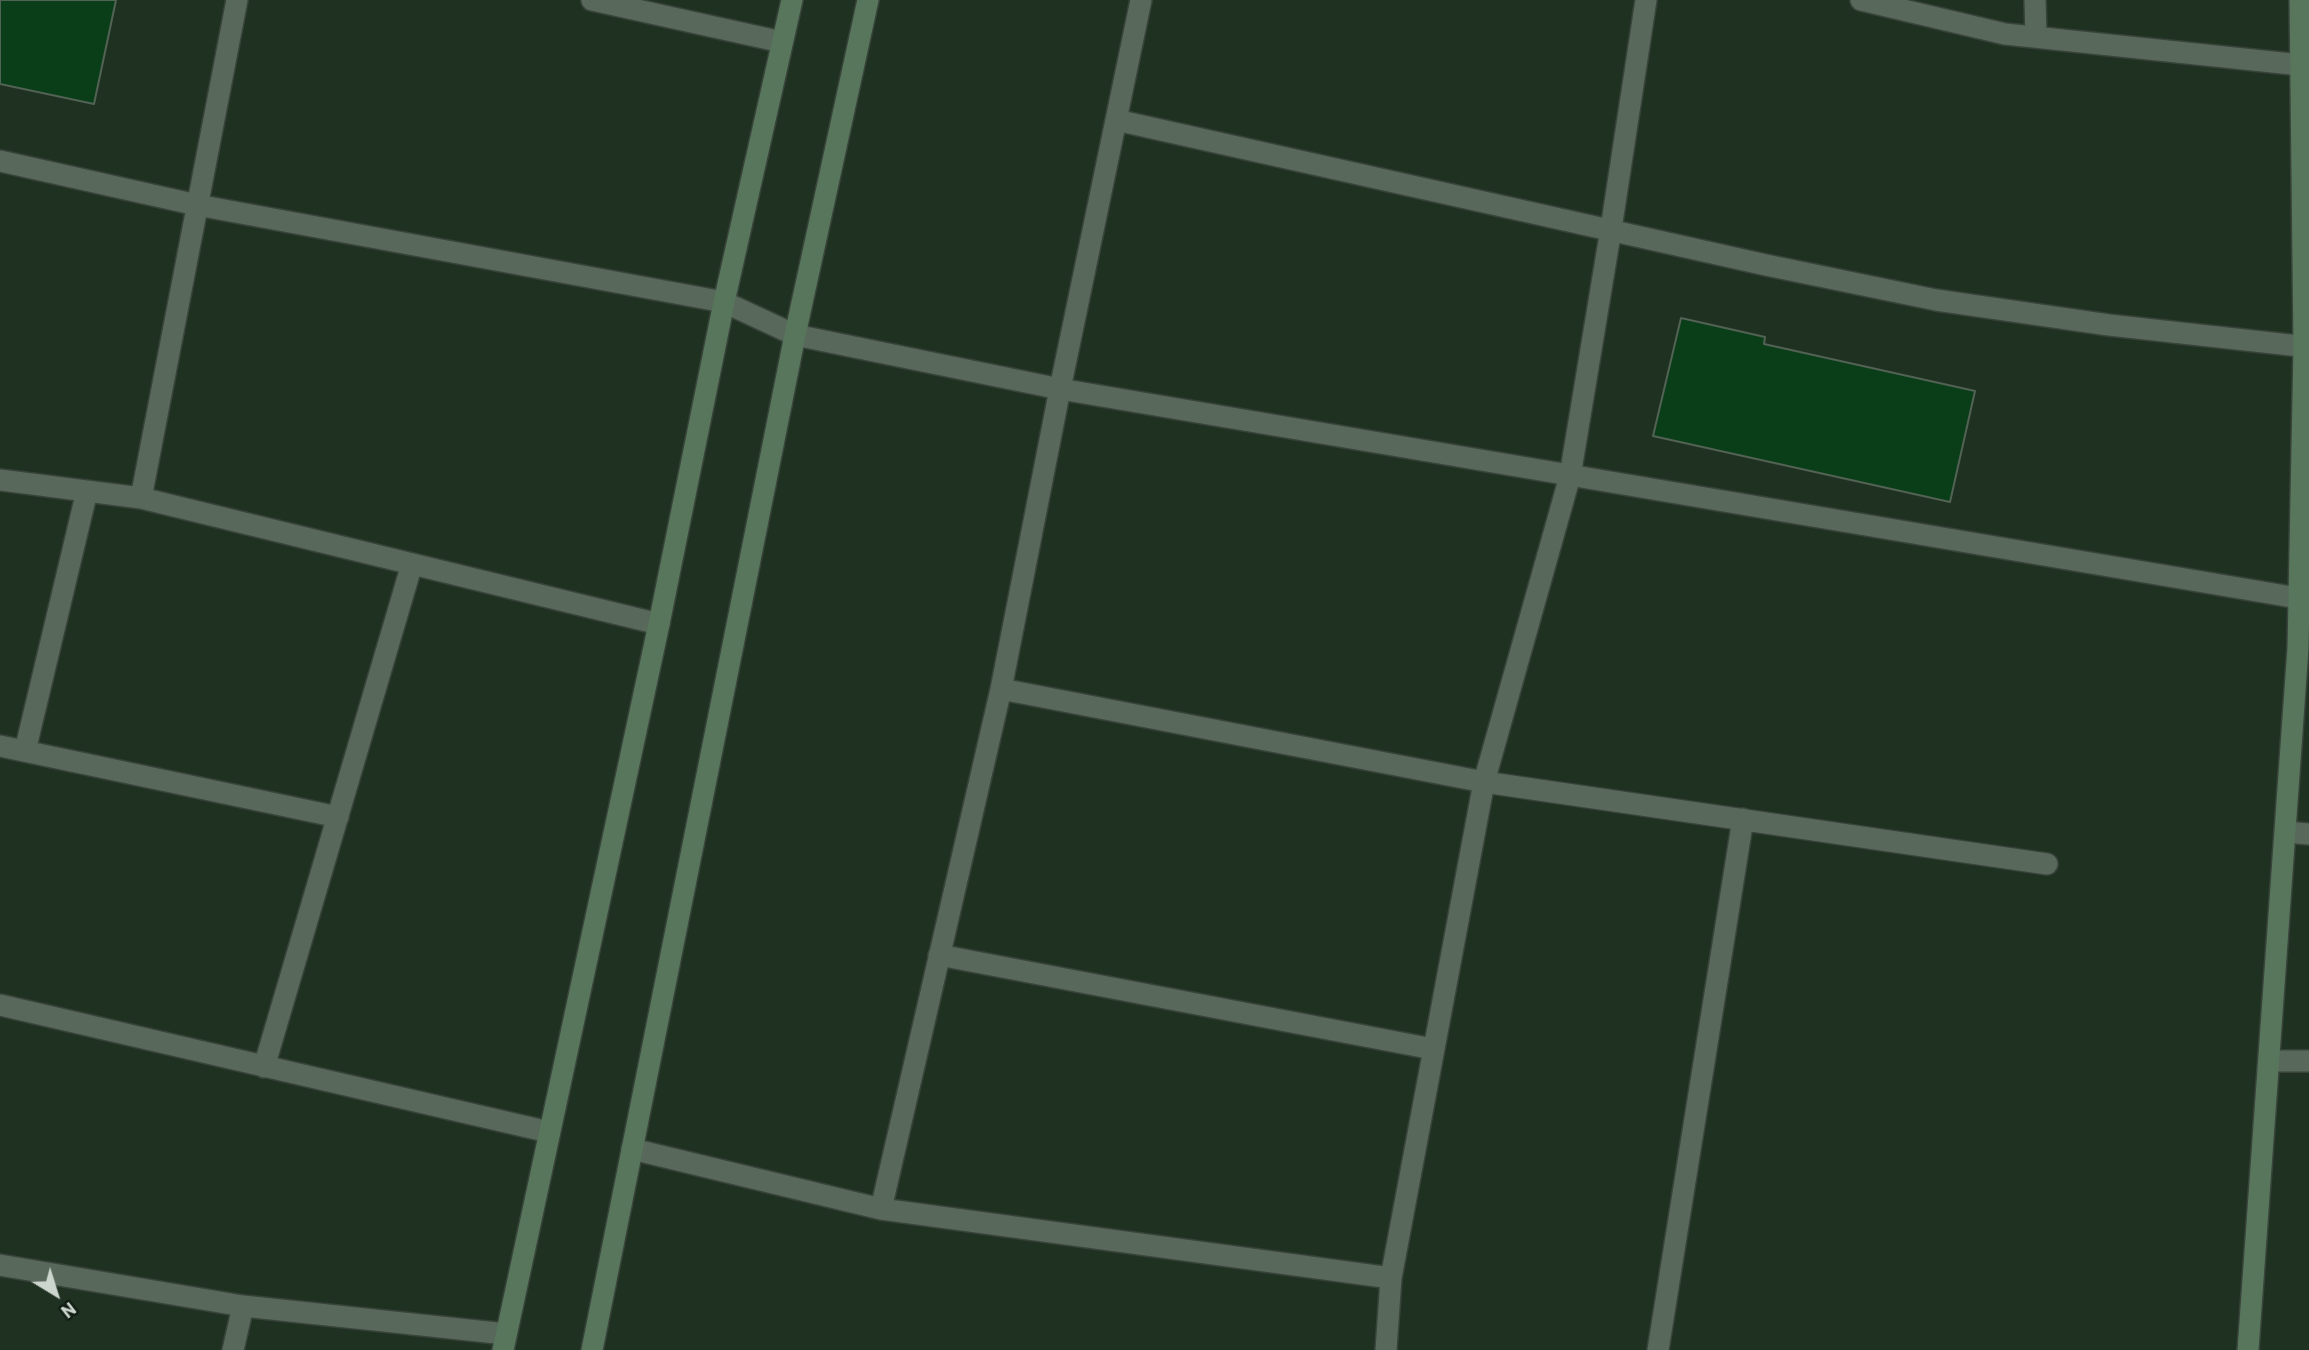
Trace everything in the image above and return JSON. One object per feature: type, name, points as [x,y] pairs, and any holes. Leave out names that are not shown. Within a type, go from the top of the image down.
[{"type":"street","points":[[141,498],[237,0]]},
{"type":"street","points":[[592,0],[782,42]]},
{"type":"street","points":[[0,1265],[243,1306],[504,1342],[659,624],[724,302],[792,0]]},
{"type":"street","points":[[592,1350],[795,335],[868,0]]},
{"type":"street","points":[[881,1209],[1001,689],[1141,0]]},
{"type":"street","points":[[1386,1350],[1391,1278],[1484,782],[1570,475],[1646,0]]},
{"type":"street","points":[[1861,0],[2005,34],[2301,65]]},
{"type":"street","points":[[2035,0],[2036,37]]},
{"type":"street","points":[[2248,1350],[2298,648],[2307,347],[2300,0]]},
{"type":"street","points":[[1116,120],[1766,265],[1936,300],[2109,325],[2307,347]]},
{"type":"street","points":[[0,161],[197,205],[724,302],[795,335],[1060,389],[2298,598]]},
{"type":"street","points":[[0,481],[141,498],[659,624]]},
{"type":"street","points":[[25,751],[88,491]]},
{"type":"street","points":[[264,1067],[412,564]]},
{"type":"street","points":[[1001,689],[1484,782],[2047,864]]},
{"type":"street","points":[[0,746],[338,817]]},
{"type":"street","points":[[1658,1350],[1743,819]]},
{"type":"street","points":[[2286,832],[2309,834]]},
{"type":"street","points":[[939,955],[1433,1049]]},
{"type":"street","points":[[0,1005],[549,1132]]},
{"type":"street","points":[[2269,1061],[2309,1061]]},
{"type":"street","points":[[632,1149],[881,1209],[1391,1278]]},
{"type":"street","points":[[233,1350],[243,1306]]},
{"type":"shaded area","points":[[0,0],[2309,0],[2309,1350],[0,1350]]},
{"type":"building","points":[[0,0],[116,0],[94,104],[0,84]]},
{"type":"building","points":[[1681,318],[1765,337],[1764,344],[1975,391],[1950,502],[1653,436]]}]
